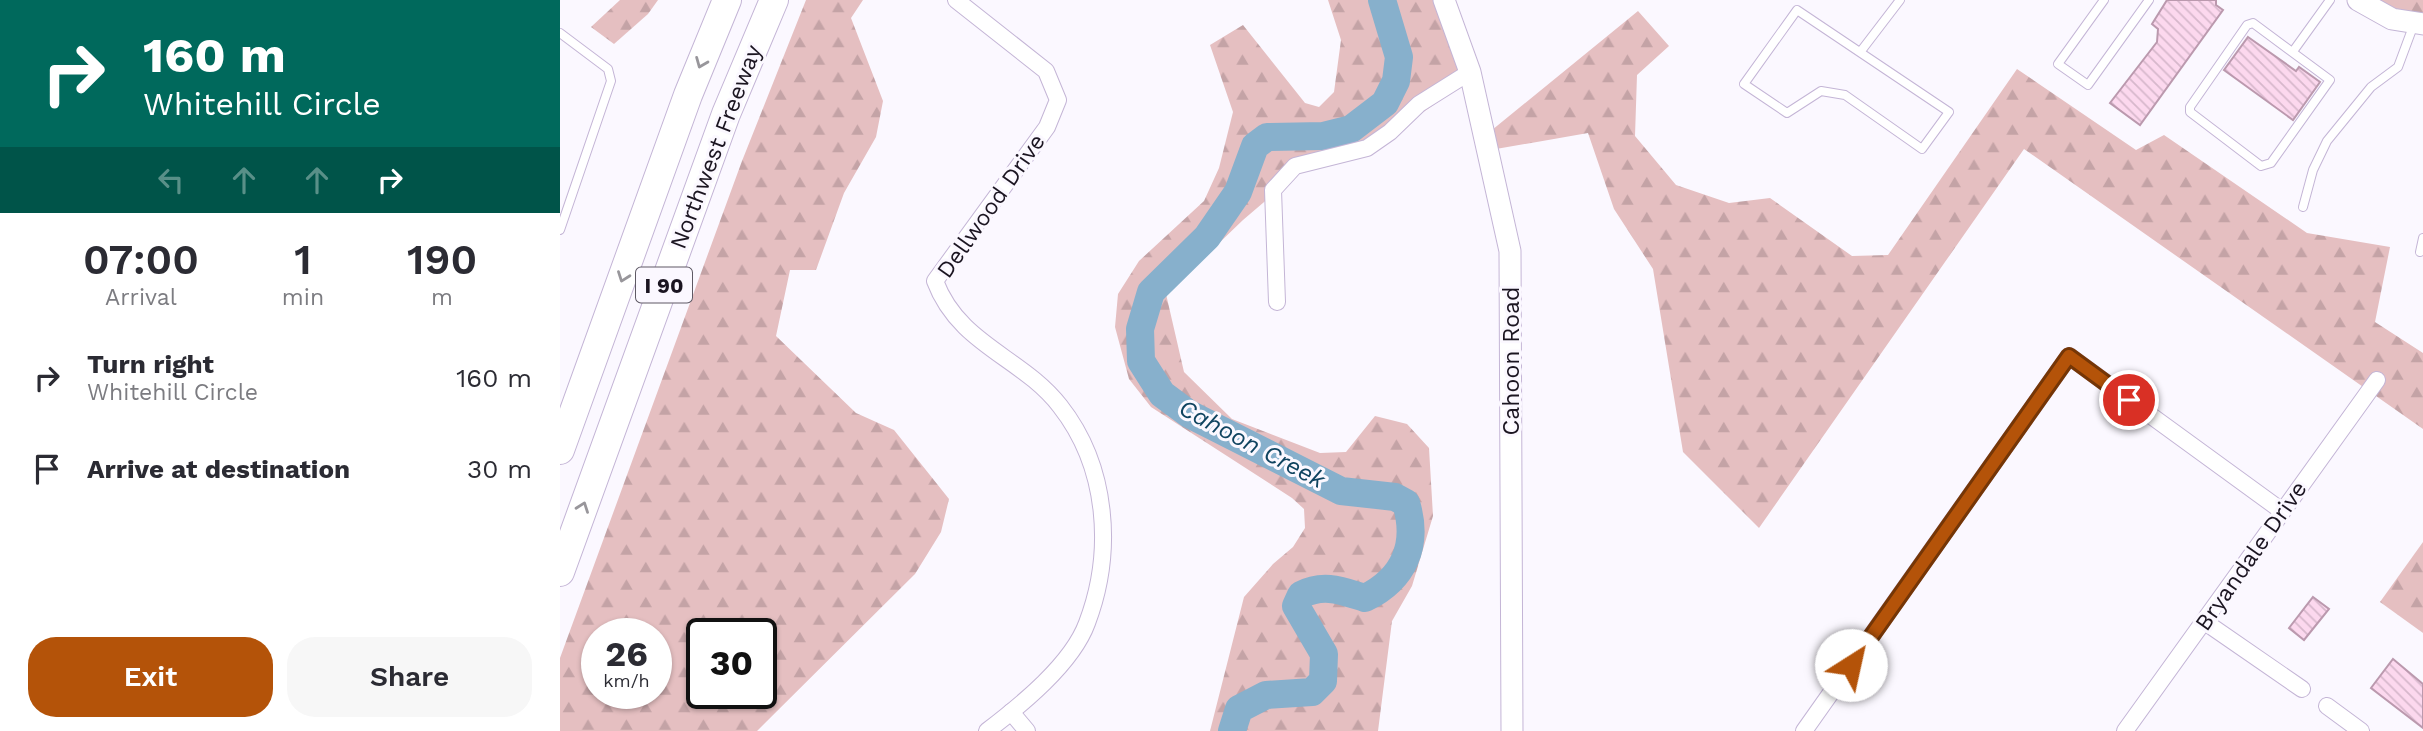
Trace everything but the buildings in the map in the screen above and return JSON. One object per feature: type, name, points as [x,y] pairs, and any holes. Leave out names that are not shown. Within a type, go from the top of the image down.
[{"type":"highway","name":"Northwest Freeway","points":[[560,450],[688,95],[727,0]]},
{"type":"highway","name":"Northwest Freeway","points":[[560,572],[726,114],[774,0]]},
{"type":"street","name":"Dellwood Drive","points":[[956,0],[1046,71],[1058,100],[1047,127],[935,281],[944,305],[962,326],[1017,367],[1060,405],[1083,445],[1099,486],[1104,530],[1087,624],[1060,665],[987,731]]},
{"type":"street","name":"Cahoon Road","points":[[1444,0],[1470,72],[1510,251],[1512,731]]},
{"type":"street","points":[[2358,0],[2392,19],[2419,24]]},
{"type":"street","points":[[1278,302],[1273,190],[1295,166],[1367,148],[1390,132],[1419,104],[1470,72]]},
{"type":"street","points":[[1804,731],[2069,356],[2282,511]]},
{"type":"street","name":"Bryandale Drive","points":[[2125,731],[2377,380]]},
{"type":"street","points":[[2205,622],[2302,689]]},
{"type":"street","points":[[2327,706],[2361,731]]},
{"type":"street","points":[[1011,712],[1027,731]]},
{"type":"lane","points":[[1861,51],[1900,0]]},
{"type":"lane","points":[[2104,0],[2058,64],[2088,85],[2148,0]]},
{"type":"lane","points":[[2294,50],[2330,0]]},
{"type":"lane","points":[[1797,10],[1861,51],[1949,112],[1922,149],[1845,95],[1821,91],[1787,113],[1744,84],[1797,10]]},
{"type":"lane","points":[[2259,24],[2294,50],[2330,80],[2271,163],[2261,166],[2193,117],[2190,107],[2247,25],[2259,24]]},
{"type":"lane","points":[[2303,207],[2312,170],[2327,141],[2371,87],[2398,67],[2419,24]]},
{"type":"lane","points":[[560,33],[608,69],[611,81],[560,230]]},
{"type":"lane","points":[[2420,252],[2423,238]]},
{"type":"green space","points":[[620,0],[658,0],[648,14],[614,44],[591,27]]},
{"type":"green space","points":[[806,0],[863,0],[851,18],[883,101],[876,137],[844,193],[816,270],[790,270],[776,336],[856,413],[894,430],[949,499],[941,532],[915,574],[757,731],[560,731],[560,658],[742,161]]},
{"type":"green space","points":[[1328,0],[1450,0],[1477,75],[1419,115],[1299,172],[1243,220],[1166,294],[1184,372],[1232,419],[1320,453],[1346,452],[1375,416],[1407,424],[1429,448],[1433,516],[1412,586],[1392,621],[1378,731],[1210,731],[1244,597],[1273,564],[1293,547],[1305,528],[1304,509],[1292,498],[1151,407],[1129,379],[1115,327],[1118,294],[1139,261],[1204,201],[1219,168],[1233,112],[1210,45],[1243,25],[1305,103],[1319,107],[1334,92],[1341,40]]},
{"type":"green space","points":[[2372,0],[2423,0],[2423,14],[2404,13]]},
{"type":"green space","points":[[1638,11],[1669,46],[1637,75],[1635,136],[1676,185],[1729,203],[1770,198],[1852,256],[1888,255],[2017,69],[2136,150],[2164,135],[2307,233],[2390,247],[2375,322],[2423,353],[2423,429],[2024,149],[1759,528],[1683,452],[1653,269],[1614,209],[1588,133],[1496,149],[1492,130]]},
{"type":"green space","points":[[2423,542],[2423,633],[2380,602]]},
{"type":"waterway","name":"Cahoon Creek","points":[[1232,731],[1239,709],[1266,695],[1312,692],[1323,681],[1324,654],[1296,606],[1301,595],[1325,589],[1365,598],[1378,590],[1399,571],[1405,559],[1411,533],[1410,518],[1406,503],[1395,497],[1341,491],[1189,414],[1162,394],[1141,361],[1140,329],[1151,292],[1207,237],[1238,192],[1255,146],[1267,137],[1323,136],[1351,129],[1385,103],[1396,81],[1399,57],[1382,0]]},
{"type":"route","points":[[1851,665],[2069,356],[2129,400]]}]
